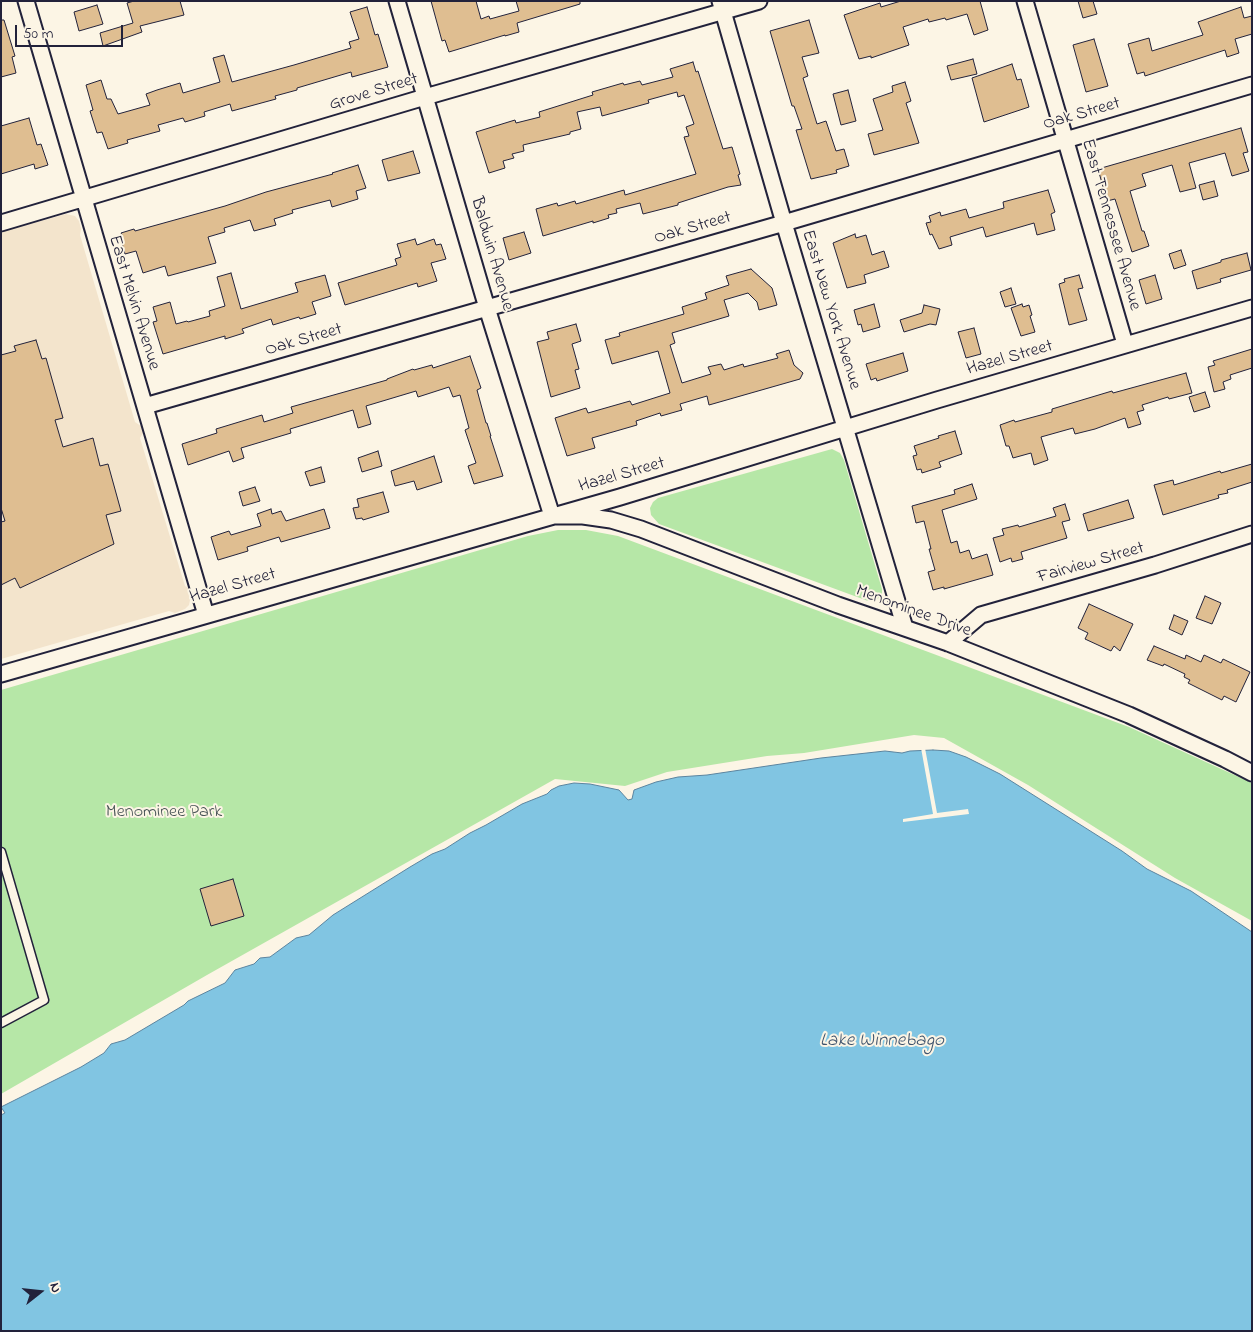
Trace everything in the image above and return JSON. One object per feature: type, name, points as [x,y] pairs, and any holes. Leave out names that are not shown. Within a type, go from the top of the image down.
[{"type":"street","name":"East Melvin Avenue","points":[[26,1],[206,614]]},
{"type":"street","name":"Baldwin Avenue","points":[[397,1],[487,308],[552,516]]},
{"type":"street","name":"Grove Street","points":[[1,223],[722,7],[759,1]]},
{"type":"street","name":"East Tennessee Avenue","points":[[1025,1],[1125,344]]},
{"type":"street","name":"East New York Avenue","points":[[722,7],[784,223],[905,628]]},
{"type":"street","name":"Oak Street","points":[[145,406],[784,223],[1252,85]]},
{"type":"street","name":"Hazel Street","points":[[1,674],[552,516],[1125,344],[1252,308]]},
{"type":"street","name":"Menominee Drive","points":[[552,516],[583,516],[626,524],[829,602],[948,643],[1129,715],[1252,772]]},
{"type":"street","name":"Fairview Street","points":[[948,643],[981,615],[1252,534]]},
{"type":"lane","points":[[1,852],[44,1000],[1,1023]]},
{"type":"shaded area","points":[[66,214],[75,216],[79,221],[80,235],[135,422],[141,426],[143,433],[140,438],[185,586],[188,588],[190,600],[189,605],[185,609],[175,613],[169,611],[1,659],[1,232]]},
{"type":"green space","points":[[832,449],[840,453],[844,460],[882,589],[882,594],[874,600],[868,601],[659,524],[651,515],[650,508],[658,498]]},
{"type":"green space","name":"Menominee Park","points":[[558,530],[586,530],[618,536],[1129,727],[1252,783],[1252,921],[1175,878],[1028,785],[944,738],[914,735],[804,753],[767,756],[667,772],[625,786],[555,779],[207,975],[1,1094],[1,690],[528,536]]},
{"type":"water","name":"Lake Winnebago","points":[[933,750],[949,751],[966,757],[1000,774],[1122,851],[1147,869],[1191,891],[1252,932],[1252,1331],[1,1331],[1,1115],[5,1113],[1,1107],[81,1067],[104,1053],[111,1044],[125,1040],[188,1001],[225,983],[235,970],[254,964],[260,958],[270,957],[296,938],[309,935],[333,915],[432,854],[445,849],[522,804],[547,794],[559,786],[574,783],[590,784],[619,790],[628,800],[632,799],[634,790],[678,777],[707,775],[821,758],[885,751],[902,753]]},
{"type":"pier","points":[[921,748],[925,748],[937,813],[968,809],[969,814],[903,822],[903,819],[933,814]]},
{"type":"building","points":[[134,1],[180,1],[184,15],[140,26],[142,32],[103,46],[100,33],[133,23],[127,3]]},
{"type":"building","points":[[431,1],[476,1],[481,19],[489,16],[490,19],[519,11],[516,1],[580,1],[580,4],[517,23],[519,32],[449,52],[445,40],[442,41]]},
{"type":"building","points":[[901,1],[980,1],[988,30],[974,35],[967,14],[946,20],[945,18],[929,22],[928,19],[903,27],[909,45],[871,58],[871,56],[859,59],[844,15],[880,3],[881,7]]},
{"type":"building","points":[[1078,1],[1093,1],[1097,14],[1083,18]]},
{"type":"building","points":[[97,5],[103,24],[79,31],[74,12]]},
{"type":"building","points":[[367,7],[375,35],[378,34],[388,67],[352,77],[351,72],[297,88],[297,90],[275,96],[276,99],[232,111],[230,104],[204,112],[205,116],[185,122],[183,118],[158,125],[160,131],[127,140],[128,143],[108,149],[102,132],[97,133],[90,111],[93,110],[86,85],[101,80],[107,99],[111,99],[118,114],[150,105],[146,94],[157,90],[180,83],[183,93],[220,82],[213,58],[224,55],[232,82],[351,48],[349,42],[359,39],[350,12]]},
{"type":"building","points":[[1241,7],[1244,18],[1252,16],[1252,34],[1235,39],[1239,53],[1227,57],[1225,50],[1145,76],[1144,72],[1137,74],[1128,44],[1149,38],[1152,51],[1203,35],[1198,22]]},
{"type":"building","points":[[1,20],[4,20],[15,56],[12,57],[16,73],[1,77]]},
{"type":"building","points":[[809,20],[819,53],[802,57],[808,76],[803,78],[817,124],[826,121],[836,151],[844,149],[849,166],[836,170],[837,173],[811,179],[796,130],[802,129],[794,106],[792,106],[770,31]]},
{"type":"building","points":[[1094,39],[1108,86],[1086,92],[1073,45]]},
{"type":"building","points":[[973,59],[977,74],[951,80],[947,66]]},
{"type":"building","points":[[693,62],[696,72],[698,71],[723,149],[732,147],[740,174],[738,175],[741,185],[728,187],[678,203],[678,205],[643,214],[640,203],[616,209],[617,213],[608,215],[609,218],[543,236],[536,209],[557,203],[558,206],[575,201],[576,204],[624,190],[625,195],[696,174],[684,137],[689,136],[686,127],[694,124],[684,95],[678,97],[677,92],[648,100],[649,103],[602,116],[600,107],[577,112],[581,129],[570,132],[570,134],[523,145],[524,151],[512,154],[514,158],[503,161],[505,168],[489,173],[476,132],[515,120],[516,123],[540,117],[539,112],[593,95],[592,92],[623,83],[624,85],[640,81],[642,85],[673,77],[670,69]]},
{"type":"building","points":[[1012,64],[1017,80],[1021,79],[1029,107],[984,122],[972,78]]},
{"type":"building","points":[[905,82],[911,101],[906,103],[919,143],[874,155],[868,134],[883,130],[873,99],[893,92],[892,86]]},
{"type":"building","points":[[848,90],[856,121],[841,125],[833,94]]},
{"type":"building","points":[[29,118],[37,145],[41,144],[48,165],[35,169],[34,164],[1,174],[1,126]]},
{"type":"building","points":[[1241,128],[1248,152],[1243,153],[1249,171],[1232,176],[1225,153],[1189,163],[1196,188],[1180,192],[1172,165],[1142,174],[1146,186],[1130,191],[1142,231],[1144,231],[1149,246],[1132,252],[1115,199],[1107,201],[1098,169]]},
{"type":"building","points":[[413,151],[420,173],[388,181],[382,160]]},
{"type":"building","points":[[358,165],[366,188],[356,191],[358,199],[332,207],[330,200],[292,210],[293,213],[274,219],[276,225],[254,231],[250,220],[224,228],[225,232],[208,237],[216,263],[168,276],[165,266],[143,273],[136,251],[125,254],[120,236],[122,235],[121,233],[134,229],[135,231],[225,206]]},
{"type":"building","points":[[1214,181],[1218,196],[1203,200],[1199,185]]},
{"type":"building","points":[[1048,190],[1055,212],[1051,214],[1055,230],[1037,235],[1034,223],[986,237],[983,227],[950,237],[952,245],[939,249],[932,234],[930,235],[926,223],[931,222],[929,216],[940,212],[941,216],[966,209],[969,218],[1004,208],[1003,202]]},
{"type":"building","points":[[524,232],[531,253],[509,260],[503,238]]},
{"type":"building","points":[[855,234],[856,238],[866,235],[872,255],[884,251],[889,267],[864,275],[866,283],[847,288],[833,243]]},
{"type":"building","points":[[415,239],[417,245],[434,239],[436,245],[441,244],[446,259],[431,263],[437,281],[418,287],[417,283],[345,305],[338,283],[397,265],[395,259],[401,257],[397,244]]},
{"type":"building","points":[[1181,250],[1186,265],[1174,269],[1169,254]]},
{"type":"building","points":[[1247,253],[1251,270],[1220,279],[1221,282],[1197,289],[1192,271]]},
{"type":"building","points":[[751,269],[772,288],[777,305],[759,310],[757,302],[748,293],[724,300],[729,316],[672,333],[675,343],[670,345],[682,383],[711,374],[708,367],[721,364],[724,370],[743,364],[744,367],[778,358],[776,354],[789,350],[794,365],[803,373],[800,379],[709,405],[707,396],[680,404],[682,410],[661,416],[660,413],[636,421],[637,425],[592,438],[595,448],[567,456],[555,418],[586,408],[588,413],[630,401],[632,405],[670,393],[658,351],[612,364],[605,340],[620,336],[619,333],[684,314],[682,307],[707,299],[705,293],[729,285],[726,276]]},
{"type":"building","points":[[231,273],[241,309],[298,292],[295,283],[325,275],[331,296],[312,302],[316,314],[273,325],[271,319],[242,329],[244,333],[225,339],[225,336],[163,354],[153,322],[157,321],[153,307],[170,302],[176,324],[210,316],[209,311],[225,306],[217,277]]},
{"type":"building","points":[[1079,275],[1083,288],[1078,289],[1087,320],[1069,325],[1059,284],[1065,282],[1064,279]]},
{"type":"building","points":[[1155,275],[1162,299],[1146,304],[1139,280]]},
{"type":"building","points":[[1011,288],[1016,304],[1005,307],[1000,292]]},
{"type":"building","points":[[874,304],[880,327],[863,332],[861,324],[858,325],[854,310]]},
{"type":"building","points":[[1022,304],[1023,307],[1029,305],[1035,332],[1021,336],[1011,308]]},
{"type":"building","points":[[924,305],[940,309],[936,325],[930,324],[904,332],[900,320],[922,313]]},
{"type":"building","points":[[576,324],[581,341],[572,344],[579,369],[575,370],[580,388],[551,397],[537,342],[549,339],[547,332]]},
{"type":"building","points":[[974,328],[981,354],[966,358],[958,332]]},
{"type":"building","points":[[36,340],[42,359],[46,358],[63,418],[55,420],[63,447],[93,438],[100,466],[108,464],[121,511],[106,515],[114,544],[20,588],[15,578],[1,585],[1,522],[5,521],[1,508],[1,355],[16,351],[14,346]]},
{"type":"building","points":[[1252,349],[1252,368],[1230,375],[1231,379],[1223,382],[1225,389],[1214,392],[1208,367],[1215,365],[1213,361]]},
{"type":"building","points":[[903,353],[908,371],[877,381],[876,378],[871,380],[866,364]]},
{"type":"building","points":[[470,356],[481,388],[477,390],[486,423],[503,476],[474,484],[468,466],[476,463],[465,430],[469,428],[460,395],[453,397],[449,387],[418,397],[416,391],[366,406],[371,424],[358,428],[353,410],[290,429],[291,433],[241,448],[244,458],[233,462],[229,451],[188,465],[182,444],[217,433],[216,429],[262,415],[264,422],[293,413],[291,407],[387,380],[413,369],[432,365],[433,368]]},
{"type":"building","points":[[1186,373],[1192,393],[1169,399],[1168,397],[1142,405],[1144,410],[1137,412],[1141,424],[1128,428],[1125,418],[1075,434],[1073,428],[1041,437],[1048,460],[1034,465],[1031,453],[1013,458],[1009,446],[1006,446],[1000,425],[1052,412],[1052,409],[1112,391],[1113,393]]},
{"type":"building","points":[[1205,392],[1210,407],[1194,412],[1189,397]]},
{"type":"building","points":[[955,431],[962,454],[939,462],[941,467],[922,473],[921,469],[917,470],[913,456],[917,455],[914,446]]},
{"type":"building","points":[[378,451],[382,466],[362,472],[358,458]]},
{"type":"building","points":[[434,456],[442,482],[417,490],[414,481],[395,486],[391,471]]},
{"type":"building","points":[[1252,464],[1252,482],[1227,490],[1228,493],[1218,495],[1219,498],[1163,515],[1154,485],[1173,480],[1174,485],[1220,471],[1221,473]]},
{"type":"building","points":[[321,467],[325,482],[310,486],[305,472]]},
{"type":"building","points":[[972,484],[977,499],[942,510],[951,543],[957,541],[960,553],[969,550],[972,559],[987,554],[993,575],[944,589],[944,587],[933,590],[928,572],[935,570],[924,521],[916,523],[912,506],[955,494],[954,490]]},
{"type":"building","points":[[255,487],[260,501],[243,506],[239,492]]},
{"type":"building","points":[[383,492],[389,512],[363,520],[362,518],[356,519],[353,508],[359,507],[357,499]]},
{"type":"building","points":[[1128,500],[1134,518],[1088,531],[1083,514]]},
{"type":"building","points":[[1065,504],[1070,520],[1062,522],[1067,538],[1021,552],[1023,559],[1012,562],[1011,558],[1000,562],[993,538],[1004,535],[1002,529],[1018,525],[1019,527],[1056,516],[1053,508]]},
{"type":"building","points":[[271,509],[272,514],[281,511],[286,521],[324,509],[330,528],[281,542],[279,537],[247,547],[248,551],[218,560],[211,537],[229,531],[231,535],[261,526],[257,514]]},
{"type":"building","points":[[1205,596],[1221,603],[1212,624],[1196,618]]},
{"type":"building","points":[[1089,604],[1133,624],[1120,651],[1114,646],[1111,651],[1085,639],[1088,633],[1078,628]]},
{"type":"building","points":[[1174,615],[1188,621],[1182,635],[1169,629]]},
{"type":"building","points":[[1154,646],[1185,659],[1186,655],[1201,662],[1204,655],[1221,663],[1223,659],[1250,672],[1236,702],[1224,696],[1222,700],[1188,683],[1190,680],[1184,677],[1185,674],[1164,664],[1163,666],[1147,660]]},
{"type":"building","points":[[233,879],[244,916],[211,926],[200,889]]}]
